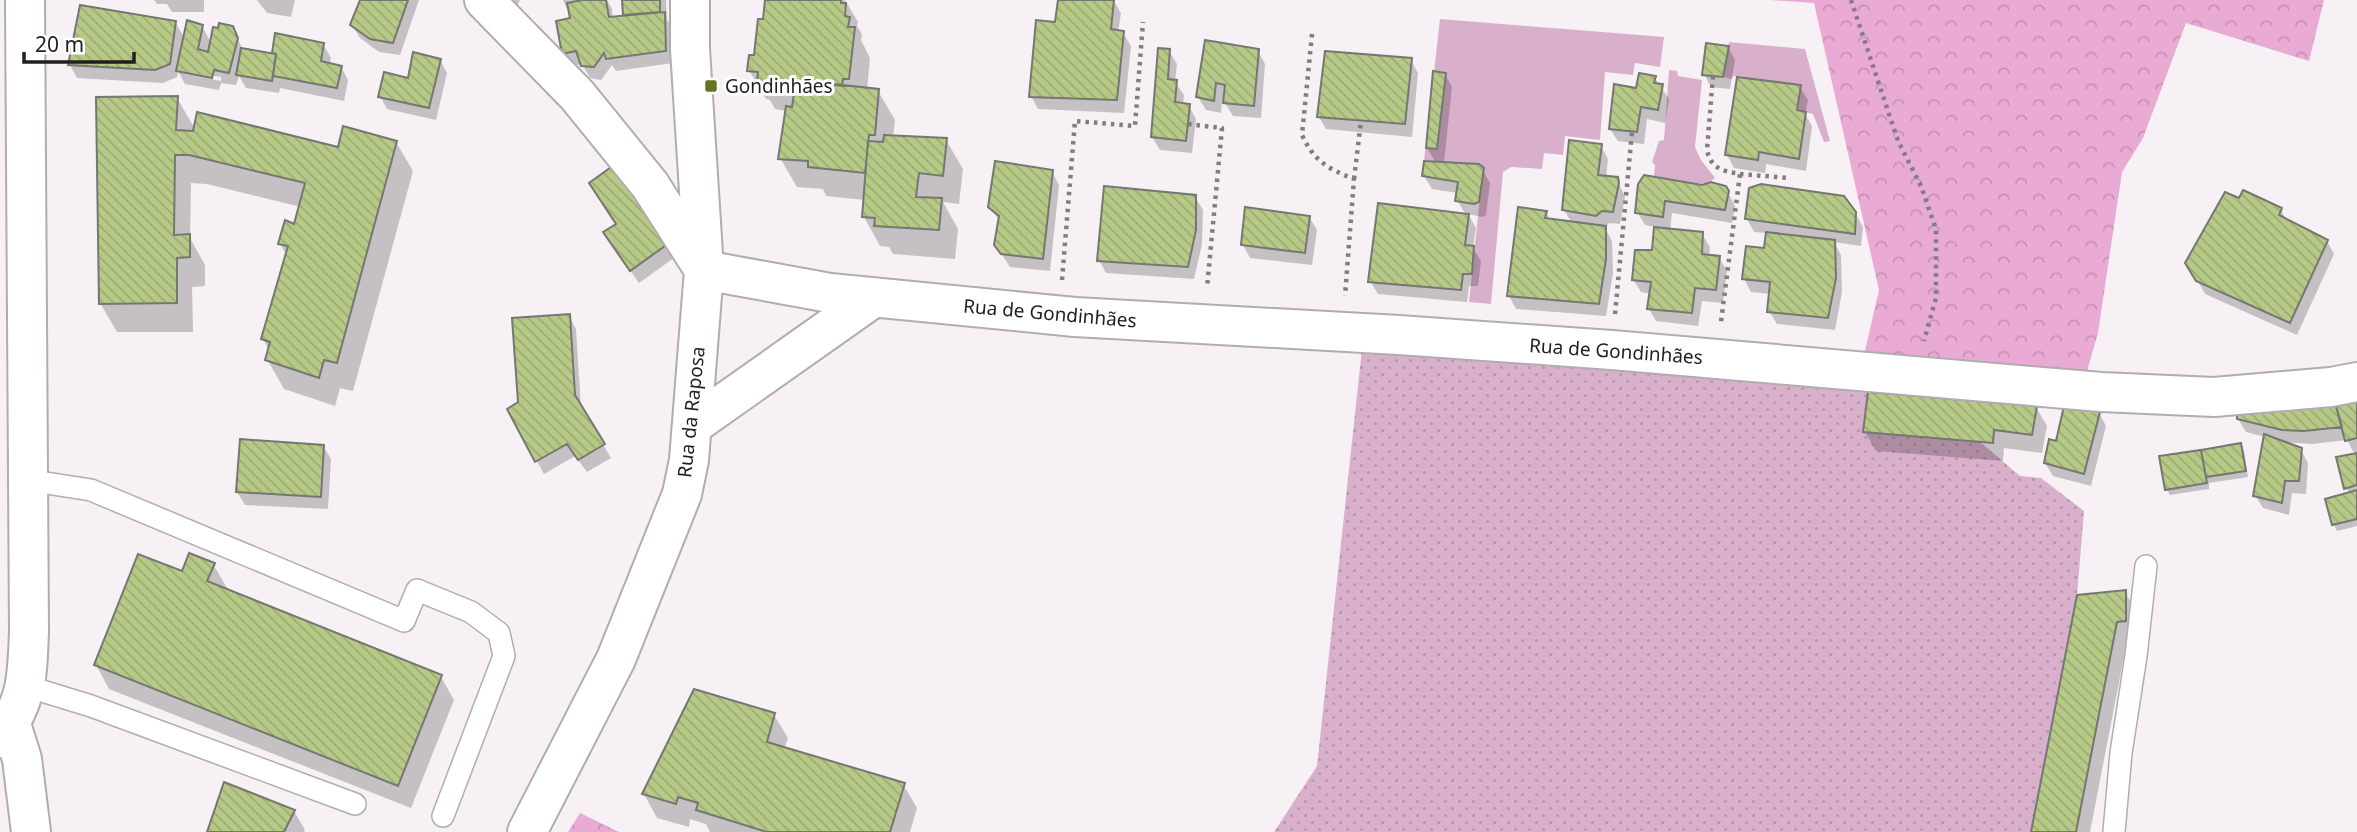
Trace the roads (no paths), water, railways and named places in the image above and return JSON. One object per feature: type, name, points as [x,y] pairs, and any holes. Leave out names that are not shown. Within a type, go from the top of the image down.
[{"type":"street","points":[[20,811],[22,759],[5,731],[26,687],[29,632],[27,480],[13,373],[25,0]]},
{"type":"street","points":[[484,0],[578,95],[650,185],[704,270]]},
{"type":"street","name":"Rua da Raposa","points":[[527,832],[616,659],[682,494],[689,460],[704,270],[690,49],[690,0]]},
{"type":"street","name":"Rua de Gondinhães","points":[[704,270],[830,293],[1059,316],[1342,331],[1612,350],[2101,392],[2214,397],[2330,387],[2357,382]]},
{"type":"street","points":[[692,425],[873,298]]},
{"type":"lane","points":[[27,480],[91,490],[404,621],[417,590],[471,612],[499,633],[504,656],[443,816]]},
{"type":"lane","points":[[2114,832],[2121,753],[2146,566]]},
{"type":"lane","points":[[26,687],[91,706],[355,804]]},
{"type":"place","name":"Gondinhães","points":[[711,86]]}]
